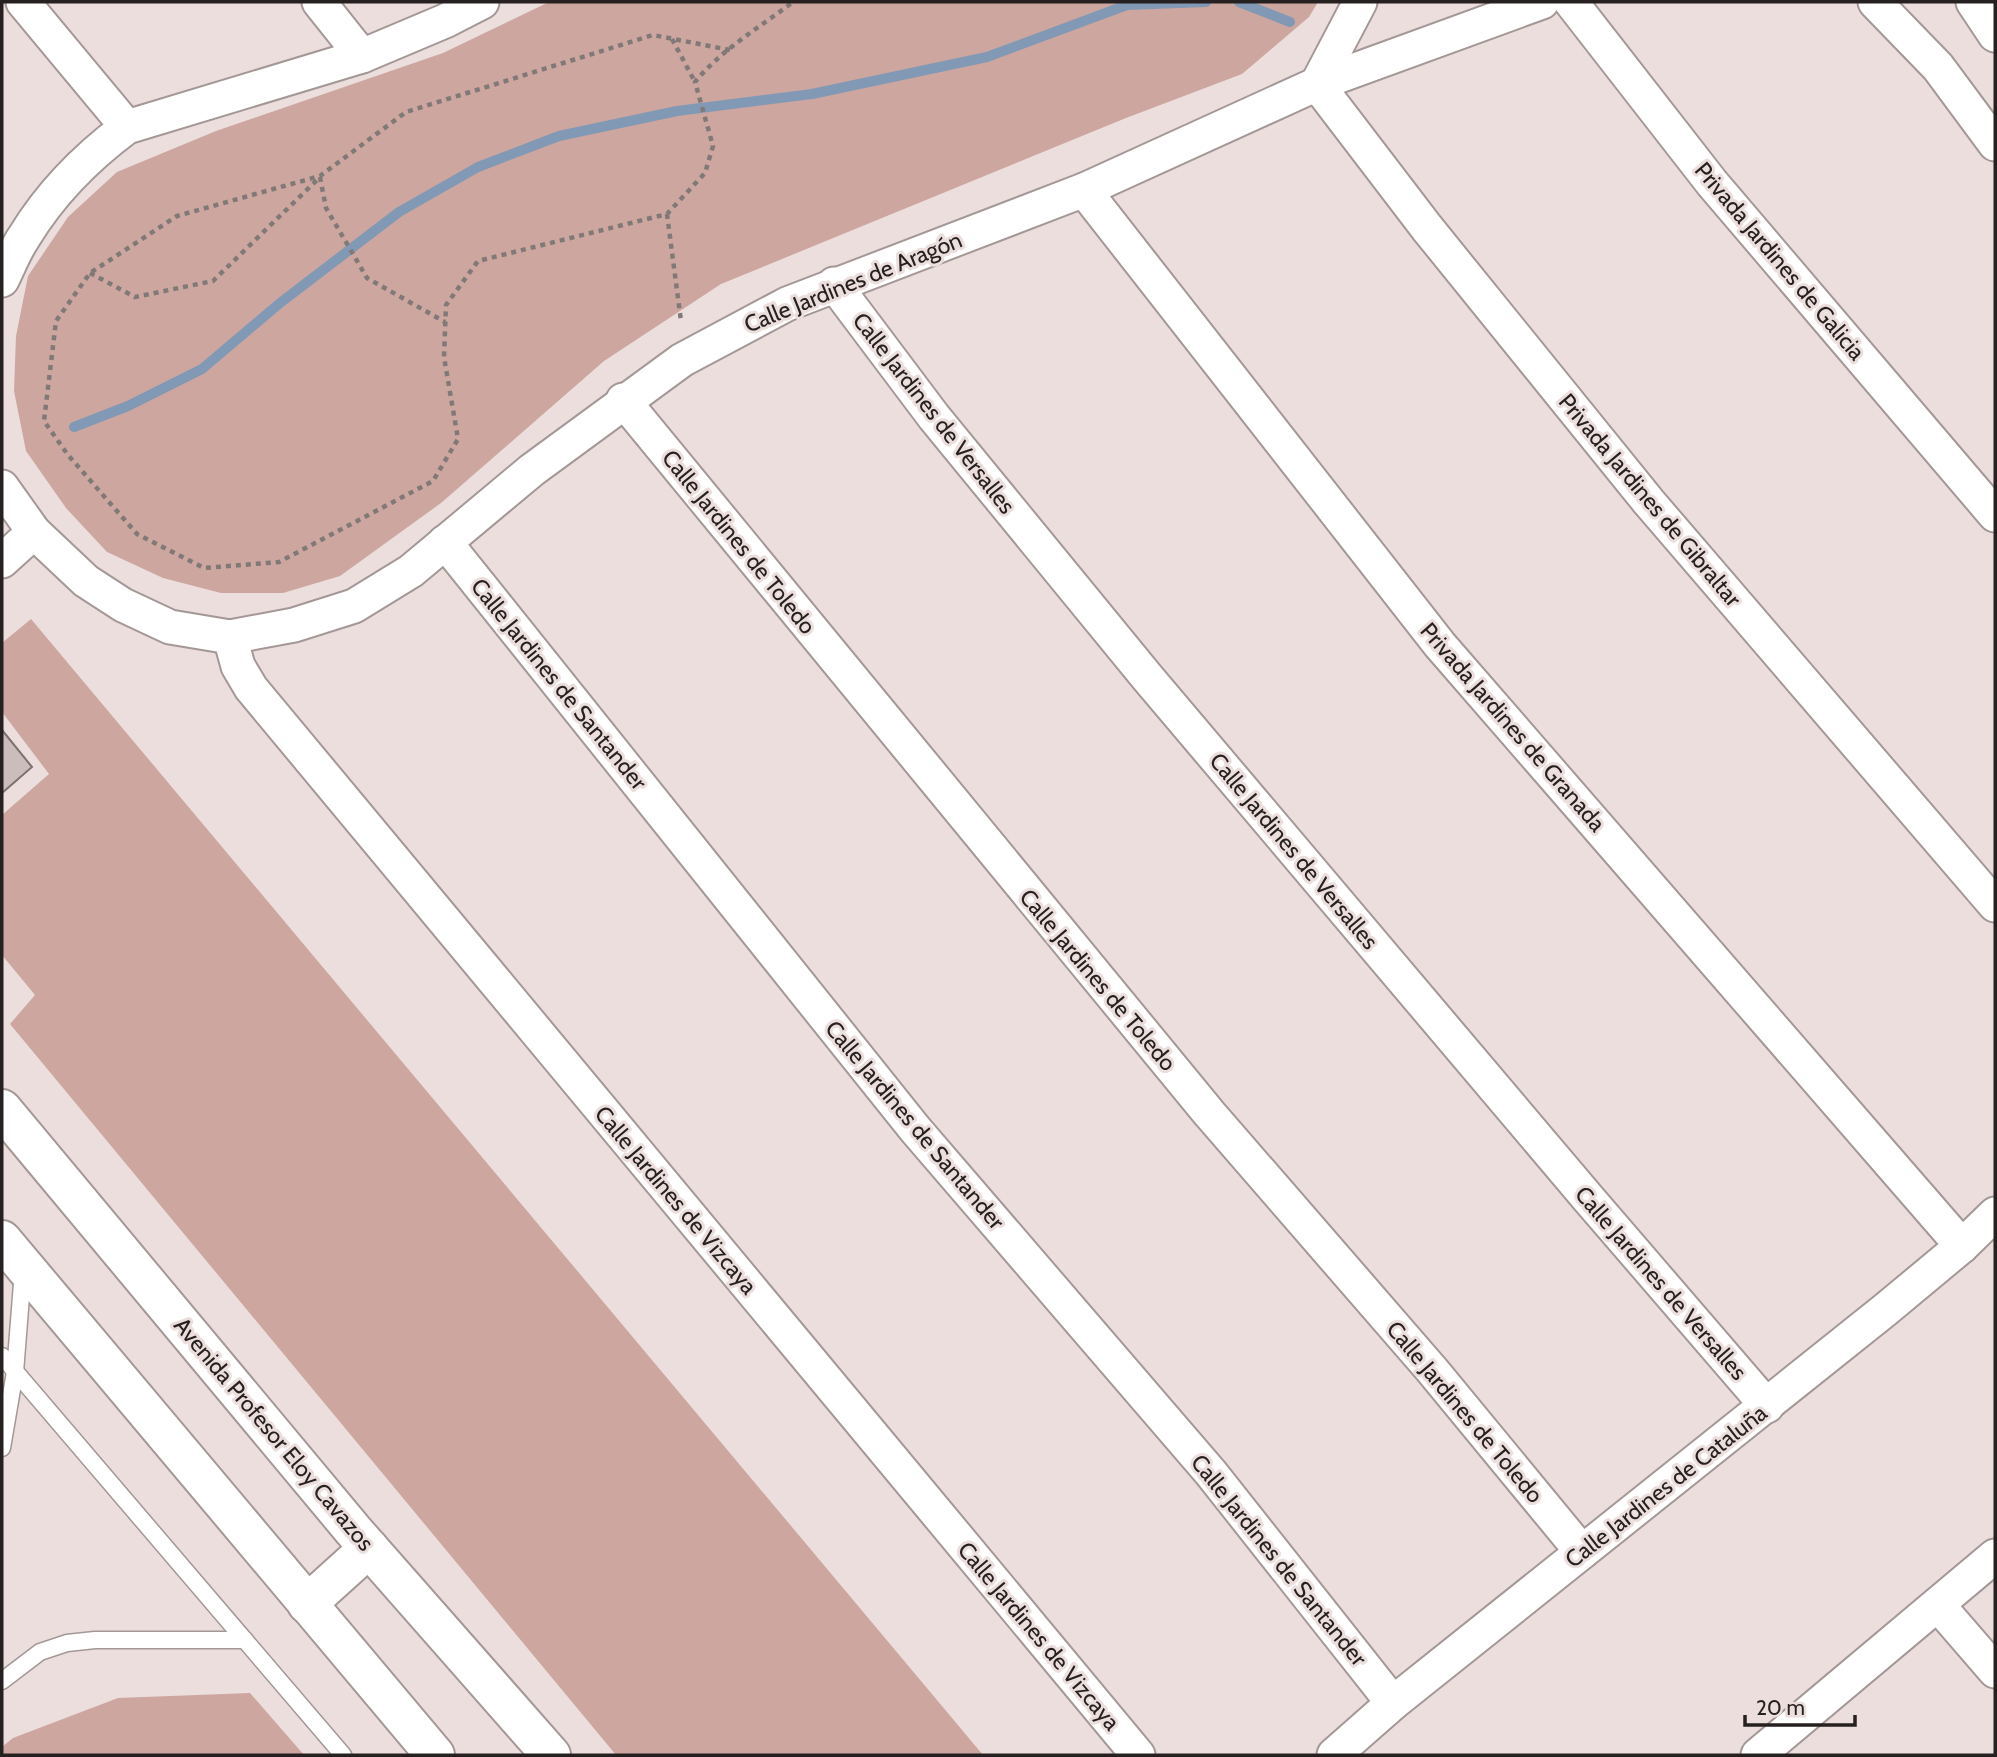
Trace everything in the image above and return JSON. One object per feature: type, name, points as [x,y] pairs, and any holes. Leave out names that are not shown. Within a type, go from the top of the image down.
[{"type":"main road","name":"Avenida Profesor Eloy Cavazos","points":[[2,1110],[369,1548],[551,1755]]},
{"type":"main road","points":[[12,1253],[436,1755]]},
{"type":"main road","points":[[307,1604],[369,1548]]},
{"type":"street","points":[[23,2],[127,127]]},
{"type":"street","points":[[319,2],[362,56]]},
{"type":"street","points":[[2,280],[24,236],[50,202],[99,148],[127,127],[362,56],[445,21],[482,2]]},
{"type":"street","points":[[1317,84],[1360,2]]},
{"type":"street","name":"Calle Jardines de Aragón","points":[[2,487],[34,532],[86,581],[123,605],[170,627],[230,637],[295,625],[354,606],[411,571],[531,470],[623,400],[687,357],[787,304],[1084,190],[1317,84],[1542,2]]},
{"type":"street","name":"Privada Jardines de Galicia","points":[[1571,2],[1712,183],[1995,515]]},
{"type":"street","points":[[1875,2],[1938,67],[1995,144]]},
{"type":"street","points":[[1973,2],[1995,35]]},
{"type":"street","name":"Privada Jardines de Gibraltar","points":[[1317,84],[1427,228],[1648,501],[1995,905]]},
{"type":"street","name":"Privada Jardines de Granada","points":[[1084,190],[1440,645],[1962,1246]]},
{"type":"street","name":"Calle Jardines de Versalles","points":[[834,284],[934,417],[1147,677],[1587,1197],[1768,1406]]},
{"type":"street","name":"Calle Jardines de Toledo","points":[[623,400],[1209,1114],[1423,1360],[1582,1552]]},
{"type":"street","points":[[2,561],[34,532]]},
{"type":"street","name":"Calle Jardines de Santander","points":[[445,542],[915,1129],[1211,1473],[1393,1703]]},
{"type":"street","name":"Calle Jardines de Vizcaya","points":[[230,637],[238,666],[251,688],[1138,1755]]},
{"type":"street","name":"Calle Jardines de Cataluña","points":[[1335,1755],[1393,1703],[1768,1406],[1962,1246],[1995,1214]]},
{"type":"street","points":[[1758,1755],[1995,1556]]},
{"type":"street","points":[[1938,1605],[1995,1671]]},
{"type":"lane","points":[[2,1448],[15,1372],[12,1253]]},
{"type":"lane","points":[[2,1356],[343,1755]]},
{"type":"lane","points":[[2,1681],[40,1652],[66,1643],[95,1640],[245,1640]]},
{"type":"path","points":[[695,84],[707,68],[793,2]]},
{"type":"path","points":[[90,273],[135,297],[213,281],[320,176],[407,112],[653,35],[730,50]]},
{"type":"path","points":[[320,176],[177,216],[90,273],[56,321],[44,421],[68,455],[137,534],[204,568],[279,562],[433,481],[458,439],[444,357],[446,305],[478,261],[667,214],[705,173],[713,146],[695,84],[672,39]]},
{"type":"path","points":[[320,176],[326,208],[367,278],[445,322]]},
{"type":"path","points":[[667,214],[687,357]]},
{"type":"shaded area","points":[[549,2],[1318,2],[1309,17],[1242,74],[1126,118],[721,284],[604,361],[441,503],[340,576],[283,593],[221,593],[163,578],[107,552],[66,508],[26,451],[14,391],[16,336],[28,276],[68,217],[117,172],[216,131],[443,53]]},
{"type":"shaded area","points":[[31,619],[983,1755],[616,1755],[10,1024],[35,995],[2,955],[2,815],[49,774],[2,712],[2,643]]},
{"type":"shaded area","points":[[250,1693],[304,1755],[2,1755],[2,1747],[13,1738],[118,1698]]},
{"type":"building","points":[[2,730],[32,767],[2,793]]},
{"type":"waterway","points":[[74,427],[128,406],[202,369],[280,303],[399,212],[478,167],[559,136],[677,111],[812,94],[987,57],[1127,5],[1206,2]]},
{"type":"waterway","points":[[1239,2],[1290,22]]}]
